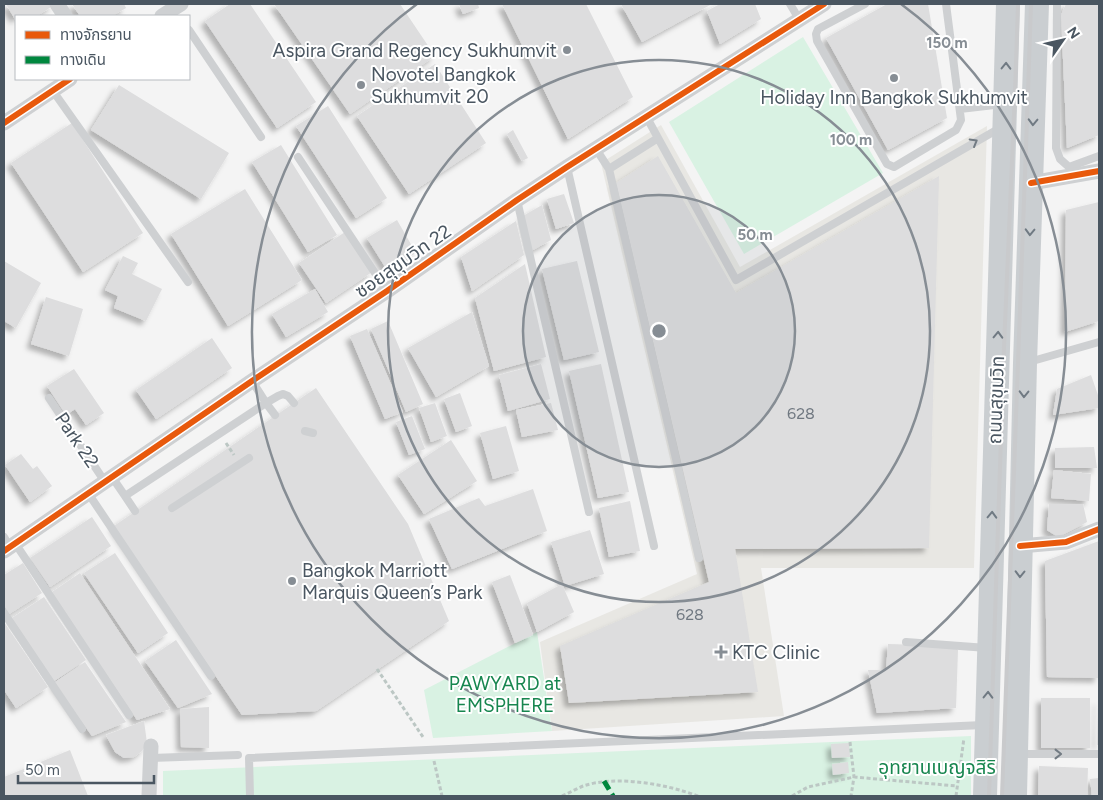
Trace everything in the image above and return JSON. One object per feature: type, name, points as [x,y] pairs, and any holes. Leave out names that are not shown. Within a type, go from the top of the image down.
[{"type":"main road","name":"ถนนสุขุมวิท","points":[[985,796],[1008,4]]},
{"type":"main road","name":"ถนนสุขุมวิท","points":[[1015,796],[1025,363],[1037,4]]},
{"type":"main road","points":[[1002,184],[1031,183]]},
{"type":"street","points":[[57,4],[64,15]]},
{"type":"street","name":"ซอยสุขุมวิท 22","points":[[8,544],[88,493],[387,292],[517,200],[824,4]]},
{"type":"street","points":[[4,123],[69,80]]},
{"type":"street","points":[[1031,183],[1099,171]]},
{"type":"street","points":[[1020,546],[1066,542],[1099,529]]},
{"type":"street","points":[[149,796],[151,752]]},
{"type":"lane","points":[[790,4],[799,19]]},
{"type":"lane","points":[[865,4],[818,29],[816,34],[818,41],[887,164],[894,167],[956,130],[961,120],[946,4]]},
{"type":"lane","points":[[1057,4],[1056,148],[1060,159],[1069,167],[1099,156]]},
{"type":"lane","points":[[190,31],[261,137]]},
{"type":"lane","points":[[53,91],[188,282]]},
{"type":"lane","points":[[960,109],[1004,114]]},
{"type":"lane","points":[[646,116],[736,280],[944,160],[1004,114]]},
{"type":"lane","points":[[609,169],[658,138]]},
{"type":"lane","points":[[596,149],[609,169],[699,558]]},
{"type":"lane","points":[[298,157],[387,292]]},
{"type":"lane","points":[[567,167],[654,546]]},
{"type":"lane","points":[[517,200],[589,512]]},
{"type":"lane","points":[[1025,363],[1099,342]]},
{"type":"lane","points":[[252,382],[275,415]]},
{"type":"lane","points":[[125,496],[278,396],[283,394],[288,396],[294,403]]},
{"type":"lane","name":"Park 22","points":[[49,398],[108,479],[125,496],[135,511]]},
{"type":"lane","points":[[172,508],[249,458]]},
{"type":"lane","points":[[88,493],[211,676]]},
{"type":"lane","points":[[8,544],[129,715]]},
{"type":"lane","points":[[4,613],[82,729]]},
{"type":"lane","points":[[906,642],[989,648]]},
{"type":"lane","points":[[250,796],[249,758],[988,725]]},
{"type":"lane","points":[[151,752],[238,755]]},
{"type":"lane","points":[[1017,754],[1099,754]]},
{"type":"path","points":[[377,669],[424,738]]},
{"type":"path","points":[[956,796],[964,725]]},
{"type":"path","points":[[848,730],[854,777],[851,796]]},
{"type":"path","points":[[431,749],[442,796]]},
{"type":"path","points":[[792,796],[808,787],[854,777],[957,786]]},
{"type":"path","points":[[562,796],[582,786],[604,781],[650,783],[698,796]]},
{"type":"shaded area","points":[[661,125],[740,267],[987,126],[974,568],[761,568],[784,716],[552,731],[540,642],[697,574],[601,163]]},
{"type":"green space","points":[[803,37],[883,173],[744,254],[669,122]]},
{"type":"green space","name":"PAWYARD at EMSPHERE","points":[[537,632],[552,731],[433,738],[424,690]]},
{"type":"green space","name":"อุทยานเบญจสิริ","points":[[971,736],[971,796],[163,796],[163,771]]},
{"type":"building","points":[[6,4],[54,5],[39,15],[15,15],[15,19]]},
{"type":"building","points":[[72,4],[124,4],[126,8],[114,15],[79,15]]},
{"type":"building","points":[[230,4],[250,4],[316,102],[277,128],[205,21]]},
{"type":"building","name":"Novotel Bangkok Sukhumvit 20","points":[[274,4],[400,4],[435,56],[350,114]]},
{"type":"building","points":[[459,4],[478,4],[479,8],[463,14]]},
{"type":"building","name":"Aspira Grand Regency Sukhumvit","points":[[502,4],[586,4],[633,97],[568,139]]},
{"type":"building","points":[[621,4],[712,4],[642,42]]},
{"type":"building","points":[[720,4],[755,4],[761,19],[720,44],[707,11]]},
{"type":"building","name":"Holiday Inn Bangkok Sukhumvit","points":[[887,4],[928,4],[947,118],[888,150],[826,38]]},
{"type":"building","points":[[1066,4],[1099,4],[1099,135],[1067,148],[1061,15]]},
{"type":"building","points":[[435,64],[486,143],[409,194],[357,116]]},
{"type":"building","points":[[119,85],[229,153],[201,199],[91,130]]},
{"type":"building","points":[[328,106],[387,198],[356,218],[296,126]]},
{"type":"building","points":[[72,123],[143,233],[83,272],[11,163]]},
{"type":"building","points":[[513,130],[528,158],[522,161],[507,134]]},
{"type":"building","points":[[281,145],[337,235],[308,252],[252,162]]},
{"type":"building","points":[[658,156],[736,293],[939,176],[929,548],[735,549],[758,692],[569,703],[560,646],[709,582],[616,183]]},
{"type":"building","points":[[245,189],[302,280],[228,326],[171,234]]},
{"type":"building","points":[[564,194],[574,223],[556,229],[547,199]]},
{"type":"building","points":[[1099,202],[1099,321],[1065,332],[1066,210]]},
{"type":"building","points":[[542,205],[551,240],[531,251],[523,216]]},
{"type":"building","points":[[397,220],[416,253],[387,270],[367,238]]},
{"type":"building","points":[[516,221],[524,255],[472,291],[461,257]]},
{"type":"building","points":[[345,232],[372,272],[326,303],[299,263]]},
{"type":"building","points":[[123,256],[138,263],[132,274],[162,289],[146,321],[114,308],[118,296],[105,290]]},
{"type":"building","points":[[4,261],[41,283],[16,328],[4,321]]},
{"type":"building","points":[[577,261],[599,352],[564,360],[542,269]]},
{"type":"building","points":[[525,264],[546,357],[494,371],[475,298]]},
{"type":"building","points":[[315,289],[328,312],[286,337],[272,314]]},
{"type":"building","points":[[46,297],[83,309],[69,356],[31,344]]},
{"type":"building","points":[[472,312],[489,366],[436,397],[408,348]]},
{"type":"building","points":[[388,321],[423,404],[406,412],[371,329]]},
{"type":"building","points":[[367,329],[403,412],[385,419],[350,336]]},
{"type":"building","points":[[212,338],[232,368],[156,419],[136,390]]},
{"type":"building","points":[[541,364],[550,399],[508,411],[499,375]]},
{"type":"building","points":[[601,364],[629,492],[598,498],[569,371]]},
{"type":"building","points":[[74,369],[104,413],[86,425],[75,409],[66,415],[47,386]]},
{"type":"building","points":[[1091,375],[1099,398],[1099,408],[1053,415],[1057,389]]},
{"type":"building","name":"Bangkok Marriott Marquis Queen’s Park","points":[[316,388],[408,524],[449,621],[316,711],[242,715],[114,526]]},
{"type":"building","points":[[460,393],[472,426],[456,432],[444,399]]},
{"type":"building","points":[[435,403],[447,436],[431,442],[419,408]]},
{"type":"building","points":[[551,403],[558,430],[522,437],[516,410]]},
{"type":"building","points":[[412,416],[425,449],[409,455],[396,422]]},
{"type":"building","points":[[506,426],[519,471],[493,479],[480,433]]},
{"type":"building","points":[[451,440],[477,481],[424,514],[398,475]]},
{"type":"building","points":[[1094,447],[1097,468],[1055,468],[1055,448]]},
{"type":"building","points":[[21,454],[33,469],[37,466],[52,486],[30,502],[5,465]]},
{"type":"building","points":[[1054,470],[1091,474],[1089,501],[1051,498]]},
{"type":"building","points":[[533,489],[547,531],[452,569],[429,519],[479,498],[485,506]]},
{"type":"building","points":[[630,501],[640,551],[609,557],[599,508]]},
{"type":"building","points":[[1049,504],[1083,504],[1087,522],[1058,537],[1047,530]]},
{"type":"building","points":[[92,517],[111,546],[50,587],[30,558]]},
{"type":"building","points":[[590,530],[604,574],[565,586],[551,542]]},
{"type":"building","points":[[1099,541],[1099,678],[1047,677],[1045,561]]},
{"type":"building","points":[[115,553],[168,633],[138,653],[84,573]]},
{"type":"building","points":[[23,563],[42,593],[9,614],[4,605],[4,575]]},
{"type":"building","points":[[80,573],[170,709],[137,720],[52,592]]},
{"type":"building","points":[[510,575],[533,635],[515,643],[492,582]]},
{"type":"building","points":[[562,584],[574,612],[537,632],[527,603]]},
{"type":"building","points":[[44,597],[86,660],[54,681],[12,618]]},
{"type":"building","points":[[4,622],[48,687],[16,708],[4,690]]},
{"type":"building","points":[[176,640],[212,694],[178,708],[145,661]]},
{"type":"building","points":[[888,644],[954,646],[958,650],[956,708],[877,713],[868,670],[886,670]]},
{"type":"building","points":[[85,662],[126,722],[92,736],[54,683]]},
{"type":"building","points":[[1041,698],[1090,698],[1090,748],[1041,748]]},
{"type":"building","points":[[1098,700],[1099,745],[1097,745]]},
{"type":"building","points":[[209,707],[209,748],[181,747],[180,709]]},
{"type":"building","points":[[144,721],[147,743],[142,751],[134,757],[124,758],[115,752],[106,735]]},
{"type":"building","points":[[849,743],[850,757],[832,758],[831,744]]},
{"type":"building","points":[[70,750],[88,796],[4,796],[4,777]]},
{"type":"building","points":[[848,762],[849,773],[833,775],[832,764]]},
{"type":"building","points":[[1039,766],[1088,768],[1087,796],[1038,796]]},
{"type":"building","points":[[1099,778],[1099,796],[1092,796],[1090,779]]},
{"type":"railway","points":[[989,796],[1018,4]]},
{"type":"railway","points":[[1002,796],[1031,4]]},
{"type":"marked path","points":[[604,781],[613,796]]},
{"type":"cycle path","points":[[4,551],[387,291],[517,200],[824,4]]},
{"type":"cycle path","points":[[4,123],[68,80]]},
{"type":"cycle path","points":[[1031,183],[1099,171]]},
{"type":"cycle path","points":[[1020,546],[1066,542],[1099,529]]},
{"type":"place","name":"Aspira Grand Regency Sukhumvit","points":[[567,50]]},
{"type":"place","name":"Holiday Inn Bangkok Sukhumvit","points":[[894,78]]},
{"type":"place","name":"Novotel Bangkok Sukhumvit 20","points":[[361,85]]},
{"type":"place","name":"Bangkok Marriott Marquis Queen’s Park","points":[[292,581]]},
{"type":"place","name":"KTC Clinic","points":[[721,652]]}]
